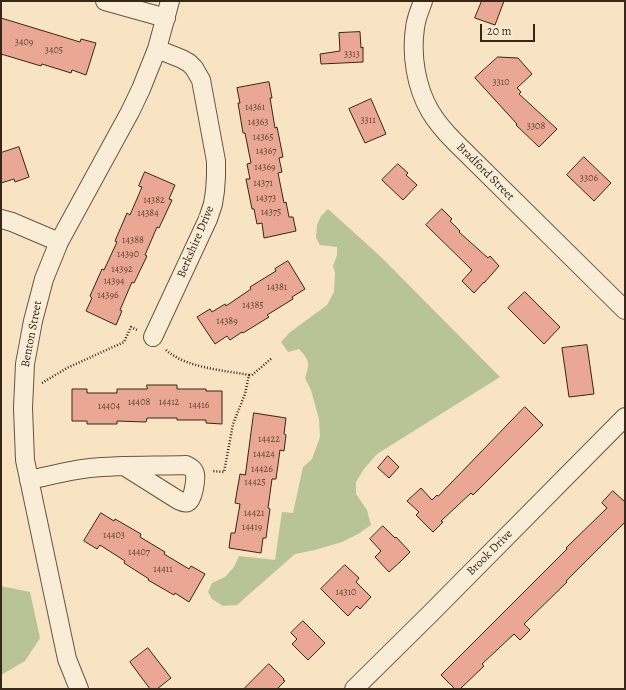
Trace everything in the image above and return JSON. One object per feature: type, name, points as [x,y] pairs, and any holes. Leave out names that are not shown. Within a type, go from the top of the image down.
[{"type":"street","points":[[105,1],[168,10]]},
{"type":"street","name":"Bradford Street","points":[[423,1],[415,27],[414,45],[416,72],[422,95],[430,111],[455,142],[625,310]]},
{"type":"street","name":"Benton Street","points":[[79,689],[67,659],[25,460],[22,408],[25,364],[33,321],[44,279],[58,242],[130,112],[141,89],[157,49],[168,10]]},
{"type":"street","name":"Berkshire Drive","points":[[153,337],[208,219],[213,204],[216,176],[216,160],[201,80],[194,68],[189,63],[157,49]]},
{"type":"street","points":[[1,219],[12,222],[58,242]]},
{"type":"street","name":"Brook Drive","points":[[354,689],[625,417]]},
{"type":"street","points":[[29,480],[89,468],[124,466],[186,465],[192,468],[195,473],[193,495],[188,502],[185,503],[124,466]]},
{"type":"path","points":[[50,378],[71,366],[124,342],[131,327],[153,337],[168,352],[177,358],[205,367],[252,375],[272,358]]},
{"type":"path","points":[[192,468],[224,472],[233,424],[245,394],[249,375]]},
{"type":"green space","points":[[328,209],[380,256],[500,377],[377,454],[364,469],[356,482],[356,494],[367,510],[371,525],[342,542],[295,554],[237,605],[223,606],[212,599],[208,592],[212,583],[225,577],[234,567],[239,556],[275,560],[282,512],[293,513],[303,467],[312,459],[320,437],[319,419],[311,390],[305,378],[308,369],[307,359],[299,349],[288,352],[281,342],[289,333],[327,305],[334,292],[335,273],[333,266],[337,255],[337,247],[320,245],[316,238],[317,225],[321,216]]},
{"type":"green space","points":[[1,586],[30,592],[40,638],[25,661],[1,675]]},
{"type":"building","points":[[482,1],[504,1],[495,25],[475,18]]},
{"type":"building","points":[[1,18],[80,42],[81,39],[96,43],[86,75],[72,70],[71,73],[42,64],[41,66],[1,54]]},
{"type":"building","points":[[360,32],[361,48],[363,47],[363,62],[321,64],[320,54],[340,51],[339,33]]},
{"type":"building","points":[[498,57],[518,58],[532,74],[517,88],[521,92],[519,94],[557,129],[539,147],[516,125],[517,124],[475,78]]},
{"type":"building","points":[[269,82],[275,128],[277,127],[283,157],[279,158],[282,172],[278,173],[284,203],[286,202],[289,217],[293,217],[296,231],[264,238],[262,223],[257,224],[254,209],[252,209],[246,179],[250,179],[247,164],[251,163],[245,133],[243,133],[237,88]]},
{"type":"building","points":[[371,99],[386,134],[365,143],[349,109]]},
{"type":"building","points":[[19,147],[29,177],[15,182],[14,179],[1,183],[1,153]]},
{"type":"building","points":[[584,157],[611,183],[594,201],[567,175]]},
{"type":"building","points":[[398,164],[408,173],[406,175],[417,185],[403,200],[382,180]]},
{"type":"building","points":[[145,172],[175,185],[169,199],[172,200],[159,228],[157,227],[145,255],[147,256],[134,283],[132,282],[120,310],[122,311],[116,325],[86,311],[92,298],[90,296],[102,269],[104,270],[117,242],[115,241],[127,213],[130,215],[142,187],[139,186]]},
{"type":"building","points":[[442,209],[452,219],[450,221],[460,231],[459,232],[488,258],[490,256],[499,266],[474,293],[462,281],[472,270],[426,225]]},
{"type":"building","points":[[288,261],[305,289],[292,297],[293,299],[267,315],[269,317],[243,333],[242,332],[230,340],[227,336],[215,344],[197,317],[210,309],[212,312],[225,304],[226,306],[251,289],[250,287],[276,271],[275,269]]},
{"type":"building","points":[[525,292],[560,327],[544,344],[508,308]]},
{"type":"building","points":[[587,345],[594,394],[569,397],[562,348]]},
{"type":"building","points":[[147,385],[177,385],[177,389],[206,389],[206,391],[222,391],[222,424],[206,423],[206,420],[177,420],[177,418],[147,418],[146,422],[117,421],[117,424],[87,424],[87,421],[72,421],[72,389],[87,389],[87,393],[117,393],[117,389],[147,389]]},
{"type":"building","points":[[525,407],[543,425],[473,495],[471,493],[441,521],[443,522],[433,532],[416,515],[419,512],[407,501],[421,488],[432,500],[437,495],[438,496]]},
{"type":"building","points":[[254,413],[286,418],[284,451],[280,450],[276,479],[272,479],[266,538],[263,538],[261,553],[229,548],[231,533],[235,533],[240,504],[235,503],[240,474],[245,475]]},
{"type":"building","points":[[388,456],[399,467],[389,478],[378,468]]},
{"type":"building","points":[[613,491],[625,502],[625,522],[524,624],[530,630],[520,640],[514,634],[482,664],[484,666],[460,689],[455,689],[441,675],[607,508],[602,503]]},
{"type":"building","points":[[101,513],[141,534],[140,537],[189,569],[191,566],[205,574],[189,602],[175,593],[174,595],[148,580],[149,579],[124,563],[125,561],[100,545],[97,549],[84,541]]},
{"type":"building","points":[[383,526],[410,552],[389,572],[375,557],[381,551],[370,539]]},
{"type":"building","points":[[345,565],[359,578],[356,582],[371,597],[360,609],[357,606],[348,616],[321,589]]},
{"type":"building","points":[[303,621],[325,643],[308,660],[292,644],[297,639],[291,633]]},
{"type":"building","points":[[148,648],[171,678],[157,689],[150,689],[130,662]]},
{"type":"building","points":[[269,664],[285,681],[277,689],[244,689]]}]
